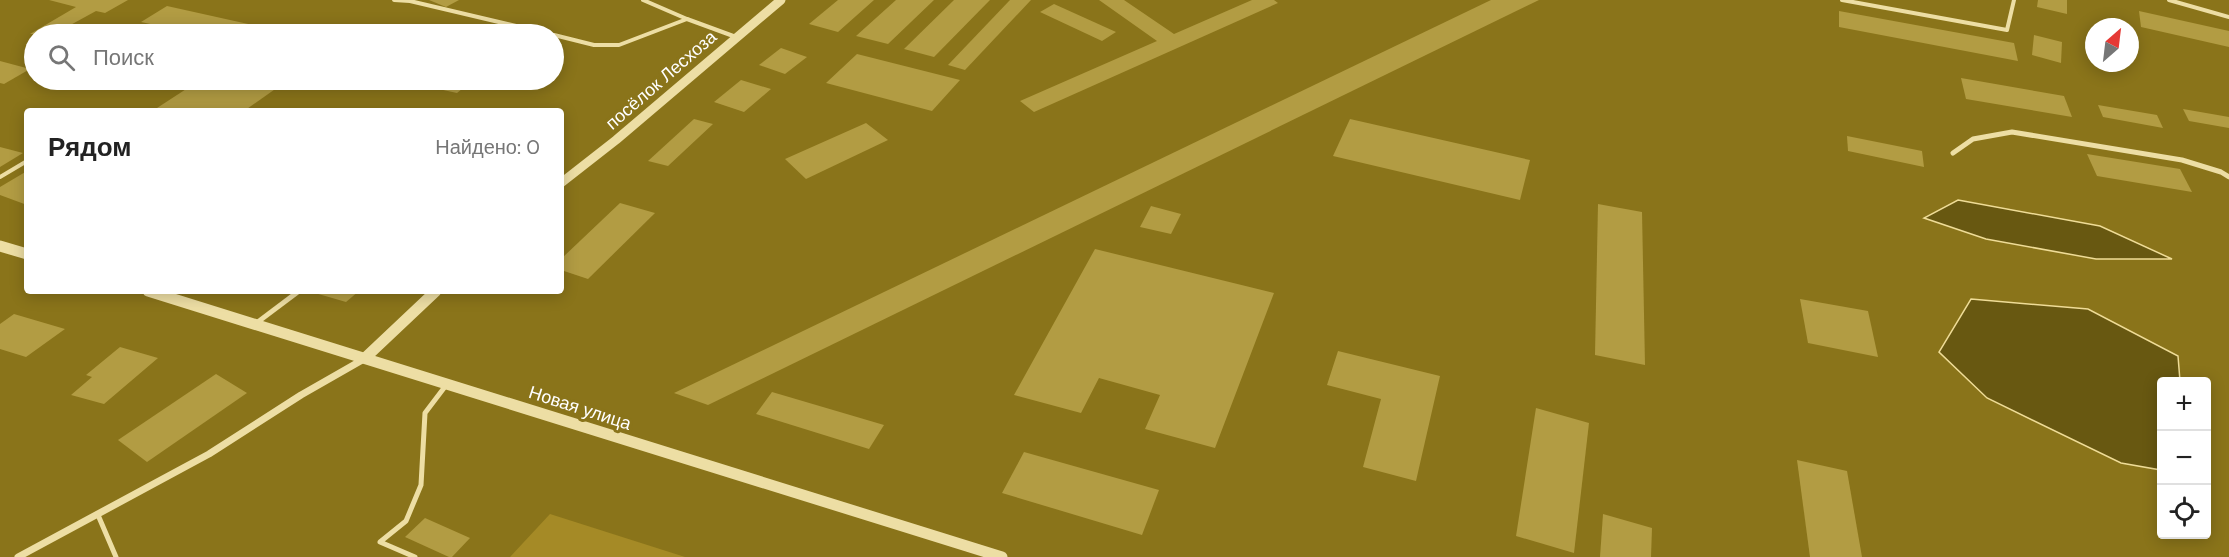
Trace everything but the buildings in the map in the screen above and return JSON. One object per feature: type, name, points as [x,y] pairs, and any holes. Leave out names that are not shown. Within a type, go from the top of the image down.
[{"type":"street","name":"посёлок Лесхоза","points":[[564,181],[616,140],[781,0]]},
{"type":"street","points":[[1953,153],[1965,141],[1983,134],[2012,132],[2182,160],[2211,168],[2229,177]]},
{"type":"street","points":[[0,246],[24,253]]},
{"type":"street","name":"Новая улица","points":[[158,294],[1002,557]]},
{"type":"street","points":[[18,557],[209,453],[365,358],[433,294]]},
{"type":"lane","points":[[394,0],[410,1],[506,24]]},
{"type":"lane","points":[[643,0],[736,37]]},
{"type":"lane","points":[[1842,0],[2007,30],[2014,0]]},
{"type":"lane","points":[[2169,0],[2229,17]]},
{"type":"lane","points":[[564,38],[594,45],[619,45],[687,19]]},
{"type":"lane","points":[[0,177],[24,163]]},
{"type":"lane","points":[[255,324],[295,294]]},
{"type":"lane","points":[[416,557],[380,542],[406,520],[421,485],[425,413],[447,384]]},
{"type":"lane","points":[[98,515],[116,557]]},
{"type":"shaded area","points":[[1958,200],[2100,226],[2172,259],[2096,259],[1986,239],[1924,218]]},
{"type":"shaded area","points":[[1971,299],[2088,309],[2178,356],[2180,377],[2157,377],[2157,469],[2121,463],[1987,398],[1939,352]]},
{"type":"shaded area","points":[[550,514],[685,557],[510,557]]}]
